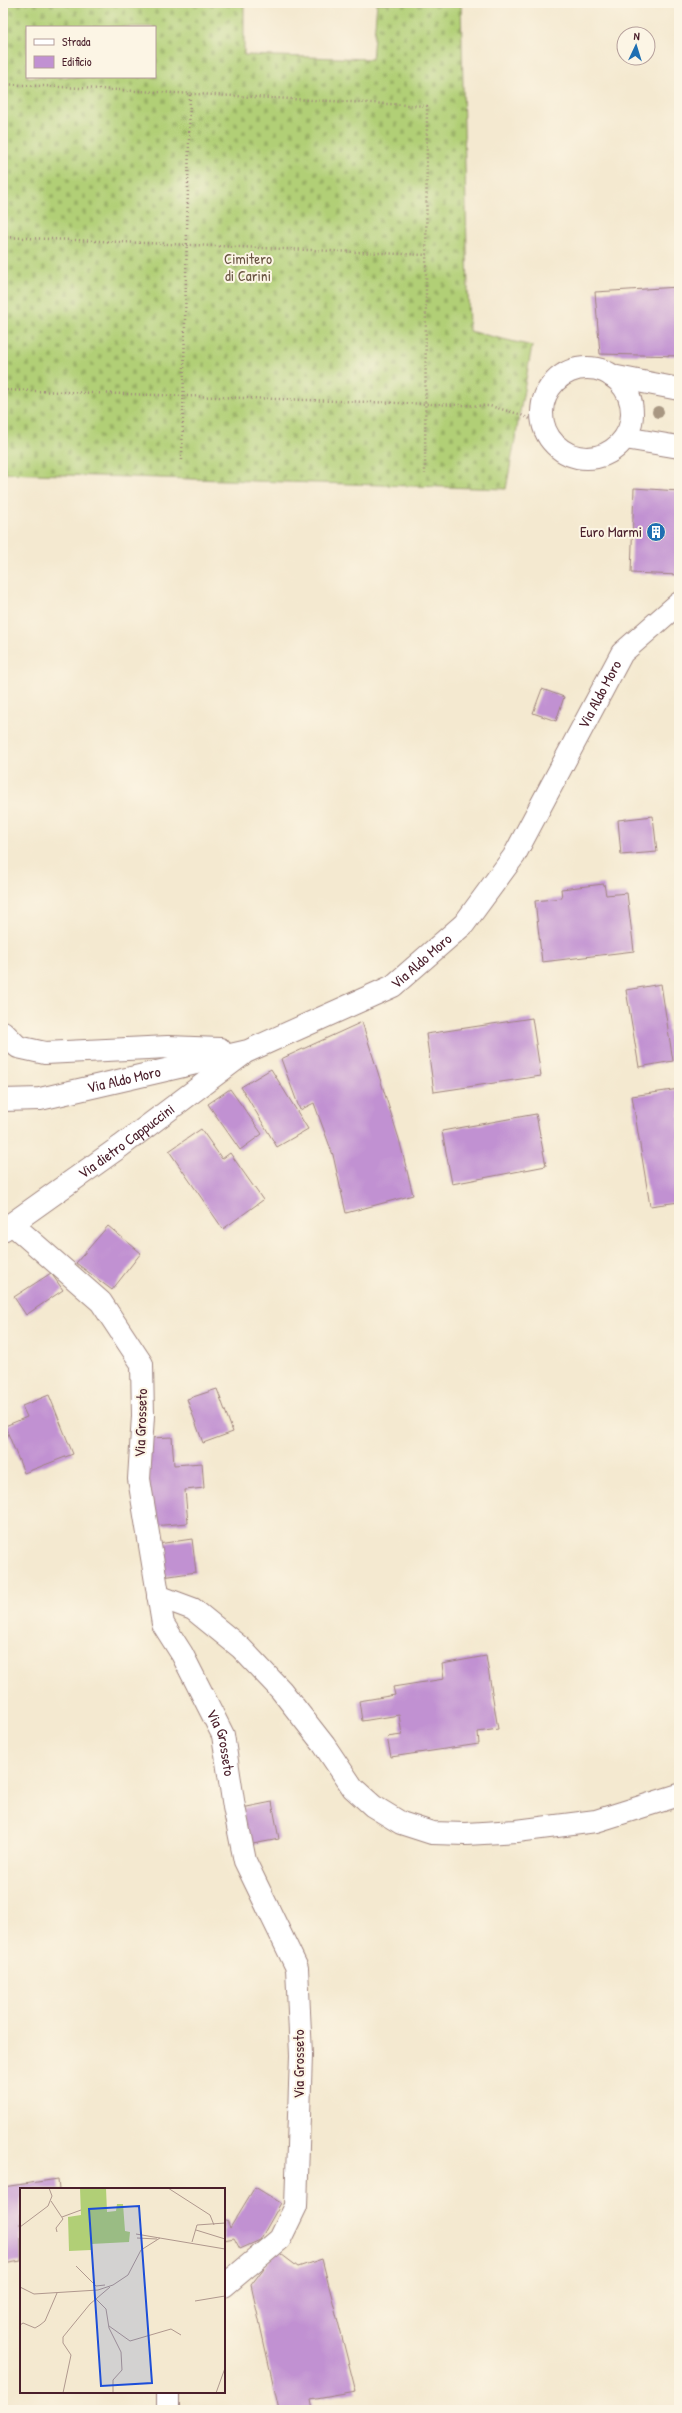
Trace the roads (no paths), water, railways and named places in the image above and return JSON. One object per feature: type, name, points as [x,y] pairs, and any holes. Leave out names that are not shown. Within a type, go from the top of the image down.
[{"type":"street","points":[[579,368],[594,368],[612,376],[620,382],[628,394],[632,409],[631,424],[625,438],[615,449],[602,456],[580,457],[559,449],[549,438],[543,425],[541,410],[545,395],[553,382],[565,373],[579,368]]},
{"type":"street","points":[[612,376],[679,389]]},
{"type":"street","points":[[625,438],[679,447]]},
{"type":"street","name":"Via Aldo Moro","points":[[3,1100],[40,1099],[248,1051],[393,986],[464,924],[514,856],[622,653],[679,603]]},
{"type":"street","points":[[3,1032],[18,1047],[45,1053],[168,1047],[248,1051]]},
{"type":"street","name":"Via dietro Cappuccini","points":[[7,1227],[120,1146],[248,1051]]},
{"type":"street","name":"Via Grosseto","points":[[7,1227],[101,1302],[142,1364],[143,1416],[139,1479],[163,1624],[182,1654],[223,1735],[234,1807],[245,1861],[297,1968],[300,2055],[296,2206],[280,2239],[225,2285]]},
{"type":"street","points":[[158,1596],[193,1608],[241,1648],[281,1690],[324,1745],[353,1788],[373,1806],[401,1823],[432,1833],[466,1834],[517,1831],[596,1821],[679,1795]]},
{"type":"street","points":[[168,2393],[168,2410]]},
{"type":"place","name":"Euro Marmi","points":[[656,532]]},
{"type":"park label","name":"Cimitero di Carini","points":[[248,268]]}]
